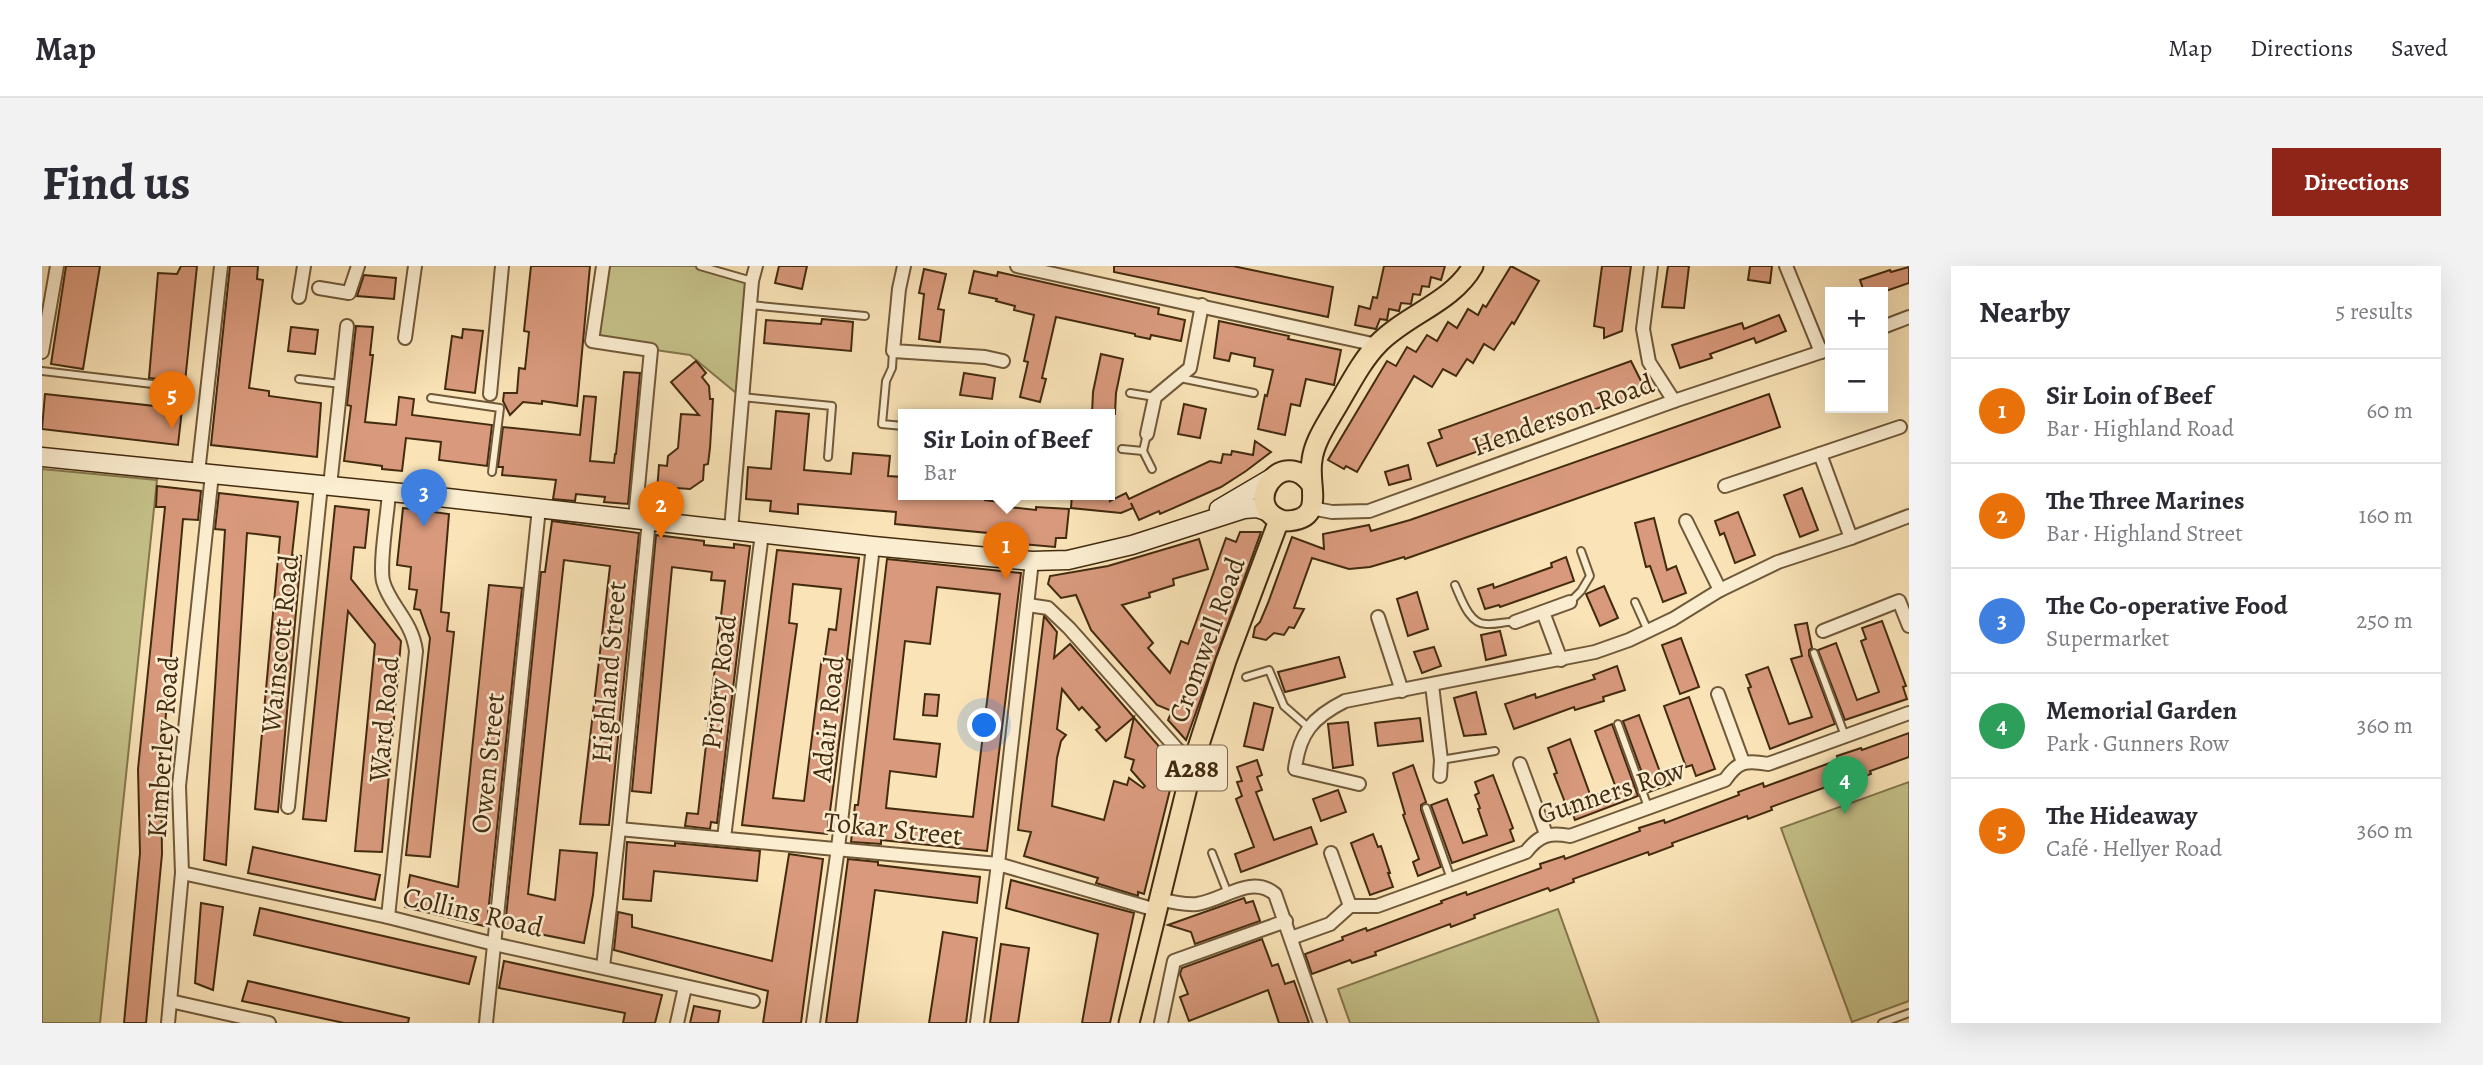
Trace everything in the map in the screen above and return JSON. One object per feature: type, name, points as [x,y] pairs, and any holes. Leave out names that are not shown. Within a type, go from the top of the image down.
[{"type":"main road","points":[[42,457],[326,485],[873,546],[1032,561],[1068,560],[1132,545],[1244,509],[1257,509],[1293,521],[1302,518],[1311,508],[1314,496],[1312,458],[1320,435],[1377,345],[1406,320],[1461,284],[1473,266]]},
{"type":"main road","points":[[1191,524],[1276,475],[1320,435]]},
{"type":"main road","points":[[1276,475],[1291,471],[1299,473],[1312,485]]},
{"type":"main road","name":"Cromwell Road","points":[[1129,1023],[1193,763],[1274,516],[1264,495],[1276,475]]},
{"type":"street","points":[[42,352],[57,266]]},
{"type":"street","name":"Kimberley Road","points":[[168,1023],[182,873],[179,786],[221,266]]},
{"type":"street","points":[[299,297],[304,266]]},
{"type":"street","points":[[319,288],[349,293],[358,266]]},
{"type":"street","points":[[405,338],[415,266]]},
{"type":"street","points":[[490,401],[502,266]]},
{"type":"street","name":"Highland Street","points":[[603,266],[592,341],[652,349],[619,829],[603,967]]},
{"type":"street","points":[[731,530],[741,397],[752,281],[756,266]]},
{"type":"street","points":[[904,266],[893,351],[985,357],[1003,361]]},
{"type":"street","points":[[1017,266],[1377,345]]},
{"type":"street","points":[[1651,266],[1643,329],[1649,362],[1674,401]]},
{"type":"street","points":[[1787,266],[1826,350]]},
{"type":"street","points":[[1147,434],[1155,397],[1190,368],[1202,305]]},
{"type":"street","points":[[1888,325],[1909,317]]},
{"type":"street","name":"Wainscott Road","points":[[288,807],[347,326]]},
{"type":"street","name":"Henderson Road","points":[[1311,508],[1332,512],[1368,511],[1674,401],[1825,351]]},
{"type":"street","points":[[1725,486],[1900,427]]},
{"type":"street","points":[[1820,454],[1851,538]]},
{"type":"street","name":"Ward Road","points":[[388,917],[416,651],[415,641],[405,618],[383,582],[389,492]]},
{"type":"street","name":"Owen Street","points":[[486,1023],[538,508]]},
{"type":"street","points":[[1359,784],[1295,769],[1301,740],[1308,727],[1326,710],[1345,701],[1595,652],[1673,619],[1720,590],[1778,562],[1909,516]]},
{"type":"street","points":[[1686,521],[1720,590]]},
{"type":"street","name":"Priory Road","points":[[724,838],[762,533]]},
{"type":"street","name":"Adair Road","points":[[813,1023],[838,848],[873,546]]},
{"type":"street","points":[[977,1023],[1032,561]]},
{"type":"street","points":[[1823,631],[1899,601],[1909,626]]},
{"type":"street","points":[[1515,622],[1570,602]]},
{"type":"street","points":[[1028,605],[1048,608],[1069,628],[1177,749],[1193,763]]},
{"type":"street","points":[[1543,612],[1561,660]]},
{"type":"street","points":[[1378,617],[1402,691]]},
{"type":"street","points":[[1432,685],[1441,760],[1440,776]]},
{"type":"street","points":[[1718,694],[1743,762],[1768,764],[1909,713]]},
{"type":"street","name":"Gunners Row","points":[[1350,906],[1377,906],[1527,852],[1535,841],[1546,834],[1570,836],[1725,780],[1732,769],[1743,762]]},
{"type":"street","points":[[1520,764],[1546,834]]},
{"type":"street","name":"Tokar Street","points":[[619,829],[998,864],[1157,904],[1199,904],[1258,885],[1275,894],[1286,921]]},
{"type":"street","points":[[1291,938],[1330,923],[1350,906],[1331,853]]},
{"type":"street","name":"Collins Road","points":[[182,873],[388,917],[494,944],[753,1001]]},
{"type":"street","points":[[1161,1023],[1174,961],[1286,921],[1320,1023]]},
{"type":"street","points":[[677,1023],[685,987]]},
{"type":"street","points":[[170,1001],[269,1023]]},
{"type":"lane","points":[[700,266],[752,281]]},
{"type":"lane","points":[[750,306],[865,316]]},
{"type":"lane","points":[[893,351],[892,368],[886,380],[882,424],[898,426]]},
{"type":"lane","points":[[42,371],[161,384]]},
{"type":"lane","points":[[1178,377],[1254,393]]},
{"type":"lane","points":[[299,379],[341,384]]},
{"type":"lane","points":[[1130,393],[1155,397]]},
{"type":"lane","points":[[741,397],[832,406],[828,457]]},
{"type":"lane","points":[[430,398],[490,401],[500,408],[492,472]]},
{"type":"lane","points":[[1147,434],[1143,451],[1152,470]]},
{"type":"lane","points":[[1122,449],[1143,451]]},
{"type":"lane","points":[[1570,602],[1590,576],[1581,551]]},
{"type":"lane","points":[[1455,585],[1466,607],[1479,623],[1487,625],[1515,622]]},
{"type":"lane","points":[[1635,602],[1647,631]]},
{"type":"lane","points":[[1814,653],[1845,736]]},
{"type":"lane","points":[[1246,677],[1269,670],[1284,706],[1308,727]]},
{"type":"lane","points":[[1618,724],[1648,808]]},
{"type":"lane","points":[[1441,760],[1495,751]]},
{"type":"lane","points":[[1426,808],[1451,879]]},
{"type":"lane","points":[[1212,853],[1228,894]]},
{"type":"lane","points":[[1882,1023],[1909,1013]]},
{"type":"shaded area","points":[[603,266],[700,266],[752,281],[741,397],[690,355],[592,341]]},
{"type":"shaded area","points":[[42,469],[157,480],[100,1023],[42,1023]]},
{"type":"shaded area","points":[[1909,782],[1909,1001],[1852,1022],[1781,828]]},
{"type":"shaded area","points":[[1558,909],[1599,1023],[1350,1023],[1338,989]]},
{"type":"building","points":[[66,266],[100,266],[83,369],[51,364]]},
{"type":"building","points":[[181,266],[197,266],[185,382],[149,378],[158,273],[177,274]]},
{"type":"building","points":[[230,266],[258,266],[257,279],[263,280],[249,388],[269,391],[269,396],[321,403],[317,457],[211,445]]},
{"type":"building","points":[[531,266],[590,266],[577,406],[542,401],[542,404],[523,402],[510,415],[503,401],[504,393],[517,393],[519,368],[525,369],[529,332],[524,331]]},
{"type":"building","points":[[779,266],[807,266],[802,289],[775,283]]},
{"type":"building","points":[[1114,266],[1233,266],[1333,287],[1328,317],[1114,272]]},
{"type":"building","points":[[1384,266],[1445,266],[1441,280],[1431,277],[1429,287],[1422,286],[1420,295],[1413,294],[1411,304],[1401,303],[1399,311],[1389,309],[1387,320],[1380,319],[1376,329],[1355,325],[1359,306],[1370,309],[1373,297],[1377,298]]},
{"type":"building","points":[[1511,266],[1539,281],[1514,324],[1512,322],[1494,350],[1484,344],[1473,363],[1467,359],[1456,376],[1443,369],[1432,387],[1414,376],[1357,472],[1346,466],[1344,469],[1328,460],[1387,361],[1396,366],[1407,347],[1416,352],[1427,335],[1437,341],[1448,322],[1457,328],[1468,309],[1478,315],[1483,305],[1486,307]]},
{"type":"building","points":[[1602,266],[1631,266],[1622,331],[1604,338],[1604,328],[1594,326]]},
{"type":"building","points":[[1668,266],[1689,266],[1684,308],[1662,307]]},
{"type":"building","points":[[1750,266],[1772,266],[1770,283],[1748,280]]},
{"type":"building","points":[[1909,267],[1909,283],[1888,290],[1888,287],[1862,287],[1860,280],[1890,270],[1891,272]]},
{"type":"building","points":[[924,269],[946,274],[938,309],[944,310],[940,342],[919,339],[924,294],[919,293]]},
{"type":"building","points":[[974,271],[997,276],[998,272],[1159,308],[1158,314],[1185,320],[1181,341],[1151,335],[1150,339],[1056,317],[1042,378],[1046,379],[1040,402],[1020,397],[1028,362],[1024,361],[1034,315],[1014,310],[1015,306],[996,301],[997,299],[969,293]]},
{"type":"building","points":[[364,275],[396,278],[394,299],[357,296]]},
{"type":"building","points":[[1779,315],[1786,331],[1756,343],[1754,338],[1710,354],[1712,358],[1680,368],[1672,345],[1742,323],[1744,329]]},
{"type":"building","points":[[822,319],[853,322],[851,351],[764,343],[766,320],[821,324]]},
{"type":"building","points":[[1219,321],[1341,350],[1334,385],[1306,379],[1300,406],[1291,404],[1285,435],[1258,429],[1273,370],[1254,366],[1255,358],[1231,353],[1229,361],[1214,358]]},
{"type":"building","points":[[356,326],[373,327],[370,355],[373,355],[365,422],[396,425],[399,397],[414,399],[412,415],[492,425],[487,466],[439,460],[441,442],[406,438],[402,471],[344,461],[351,406],[347,405]]},
{"type":"building","points":[[291,327],[318,330],[315,354],[288,351]]},
{"type":"building","points":[[463,329],[483,331],[475,393],[445,389],[452,336],[462,338]]},
{"type":"building","points":[[1101,354],[1123,359],[1115,414],[1115,409],[1092,409]]},
{"type":"building","points":[[696,361],[706,373],[702,377],[709,386],[710,399],[713,399],[708,464],[704,465],[703,480],[690,489],[676,488],[676,493],[657,491],[659,465],[667,466],[668,456],[678,448],[681,414],[699,415],[671,382]]},
{"type":"building","points":[[1631,361],[1646,391],[1437,466],[1428,443],[1442,438],[1439,430]]},
{"type":"building","points":[[624,372],[640,373],[628,504],[604,502],[605,497],[576,494],[575,501],[553,499],[556,480],[502,475],[503,467],[498,467],[503,427],[580,435],[584,396],[596,397],[590,461],[614,463]]},
{"type":"building","points":[[964,373],[995,378],[992,399],[960,395]]},
{"type":"building","points":[[45,394],[182,409],[178,445],[42,429]]},
{"type":"building","points":[[1769,394],[1780,427],[1405,559],[1404,557],[1370,567],[1349,569],[1312,558],[1294,608],[1304,609],[1294,628],[1289,627],[1284,635],[1274,633],[1266,640],[1253,637],[1292,537],[1324,549],[1323,534],[1369,525],[1371,531],[1410,520]]},
{"type":"building","points":[[1184,404],[1206,409],[1200,438],[1178,434]]},
{"type":"building","points":[[776,411],[809,414],[804,470],[851,474],[853,453],[890,456],[888,476],[898,477],[898,500],[985,500],[1008,503],[1008,507],[1036,510],[1036,507],[1069,509],[1066,538],[1056,538],[1055,547],[987,541],[988,533],[895,524],[896,512],[798,504],[798,514],[770,511],[771,501],[746,499],[748,467],[771,469]]},
{"type":"building","points":[[1255,441],[1271,452],[1221,487],[1160,514],[1159,511],[1139,520],[1131,503],[1133,508],[1121,513],[1071,508],[1072,500],[1110,501],[1126,493],[1129,499],[1210,461],[1221,463],[1223,454],[1231,455],[1232,451],[1253,455]]},
{"type":"building","points":[[1408,465],[1411,479],[1389,485],[1385,472]]},
{"type":"building","points":[[157,486],[201,491],[198,520],[183,519],[161,771],[162,854],[146,1023],[124,1023],[140,853],[138,769],[165,507],[156,507]]},
{"type":"building","points":[[1802,488],[1818,530],[1800,537],[1784,495]]},
{"type":"building","points":[[219,493],[298,502],[292,555],[301,556],[278,812],[255,809],[280,537],[247,533],[226,865],[204,860],[225,530],[215,529]]},
{"type":"building","points":[[335,506],[369,510],[365,548],[354,547],[351,579],[401,641],[382,852],[355,851],[375,644],[348,611],[326,821],[303,819]]},
{"type":"building","points":[[403,508],[449,514],[441,612],[449,613],[447,631],[454,632],[430,857],[406,855],[430,638],[420,610],[414,609],[417,590],[409,589],[411,567],[397,565]]},
{"type":"building","points":[[1738,512],[1755,555],[1735,563],[1724,533],[1720,535],[1715,521]]},
{"type":"building","points":[[1654,518],[1667,570],[1676,566],[1686,593],[1663,602],[1650,566],[1646,567],[1635,523]]},
{"type":"building","points":[[552,521],[639,533],[609,825],[580,824],[610,566],[564,560],[528,894],[555,900],[560,850],[597,853],[584,943],[505,927],[541,572],[545,572]]},
{"type":"building","points":[[1240,532],[1261,532],[1186,740],[1168,720],[1172,711],[1157,705],[1091,630],[1076,595],[1061,598],[1048,584],[1050,576],[1108,566],[1199,539],[1208,569],[1173,579],[1174,585],[1149,593],[1150,597],[1122,605],[1153,643],[1148,648],[1170,673],[1181,641],[1188,644],[1226,538],[1236,542]]},
{"type":"building","points":[[656,535],[704,541],[704,545],[734,548],[734,544],[750,546],[717,823],[711,822],[710,829],[685,826],[687,813],[698,814],[725,581],[711,580],[712,572],[672,567],[651,793],[632,791]]},
{"type":"building","points":[[777,550],[859,558],[847,659],[850,660],[827,834],[742,825]],"holes":[[[793,584],[841,589],[836,630],[829,629],[825,657],[822,656],[804,801],[773,798],[797,624],[789,623]]]},
{"type":"building","points":[[1566,557],[1574,581],[1500,607],[1499,605],[1485,609],[1478,589],[1493,584],[1494,588],[1552,567],[1551,563]]},
{"type":"building","points":[[887,559],[1021,573],[987,851],[881,840],[881,844],[851,842],[855,805],[858,805]],"holes":[[[937,587],[1000,594],[973,817],[886,808],[890,771],[936,777],[940,744],[894,739],[905,641],[930,644]]]},
{"type":"building","points":[[489,585],[522,588],[487,923],[484,926],[405,907],[410,875],[458,887]]},
{"type":"building","points":[[1604,586],[1618,618],[1600,626],[1586,594]]},
{"type":"building","points":[[1417,592],[1428,629],[1408,636],[1397,599]]},
{"type":"building","points":[[1044,616],[1057,632],[1054,658],[1070,644],[1134,717],[1106,741],[1096,730],[1100,727],[1082,707],[1079,710],[1062,689],[1057,729],[1066,735],[1061,741],[1057,758],[1052,806],[1104,820],[1114,781],[1127,785],[1129,778],[1143,788],[1145,786],[1131,770],[1134,760],[1125,757],[1134,718],[1176,766],[1144,894],[1138,892],[1138,896],[1096,883],[1098,878],[1024,856],[1031,832],[1018,830]]},
{"type":"building","points":[[1882,621],[1906,686],[1903,687],[1907,699],[1845,720],[1818,650],[1836,643],[1857,700],[1879,692],[1861,641],[1866,639],[1862,628]]},
{"type":"building","points":[[1807,623],[1812,648],[1809,655],[1835,724],[1770,749],[1748,688],[1751,687],[1746,675],[1768,667],[1789,724],[1812,717],[1791,659],[1802,656],[1795,625]]},
{"type":"building","points":[[1500,631],[1506,655],[1486,660],[1481,635]]},
{"type":"building","points":[[1681,638],[1699,687],[1680,694],[1662,645]]},
{"type":"building","points":[[1434,647],[1441,666],[1422,673],[1414,652]]},
{"type":"building","points":[[1339,657],[1345,677],[1285,692],[1278,672]]},
{"type":"building","points":[[1617,666],[1625,690],[1603,697],[1604,701],[1575,710],[1574,707],[1514,729],[1505,704],[1535,694],[1536,698],[1595,679],[1593,675]]},
{"type":"building","points":[[1476,692],[1486,734],[1464,736],[1454,698]]},
{"type":"building","points":[[925,694],[939,695],[937,716],[923,715]]},
{"type":"building","points":[[1689,697],[1715,769],[1696,776],[1692,765],[1686,767],[1664,706]]},
{"type":"building","points":[[1254,703],[1273,708],[1263,750],[1244,746]]},
{"type":"building","points":[[1639,715],[1660,772],[1666,770],[1671,784],[1649,792],[1623,721]]},
{"type":"building","points":[[1420,718],[1423,741],[1378,746],[1375,723]]},
{"type":"building","points":[[1348,722],[1353,765],[1333,768],[1328,724]]},
{"type":"building","points":[[1612,724],[1638,796],[1575,820],[1571,809],[1568,810],[1554,774],[1557,773],[1548,748],[1570,739],[1591,797],[1616,788],[1595,731]]},
{"type":"building","points":[[1909,733],[1909,757],[1870,771],[1871,774],[1846,783],[1845,780],[1771,807],[1772,810],[1748,819],[1747,816],[1672,843],[1673,846],[1649,855],[1648,852],[1573,879],[1574,882],[1550,891],[1548,888],[1474,915],[1475,918],[1451,927],[1450,924],[1375,952],[1376,955],[1352,963],[1350,960],[1312,974],[1305,954],[1343,940],[1342,937],[1366,928],[1367,931],[1442,903],[1441,901],[1466,892],[1467,895],[1541,868],[1540,864],[1564,856],[1565,859],[1640,831],[1639,828],[1664,820],[1665,823],[1739,795],[1738,792],[1763,783],[1764,787],[1838,760],[1837,756]]},
{"type":"building","points":[[1257,760],[1262,775],[1257,777],[1262,790],[1256,792],[1274,840],[1311,827],[1317,844],[1241,872],[1235,854],[1254,847],[1236,799],[1242,796],[1237,782],[1242,781],[1237,767]]},
{"type":"building","points":[[1413,765],[1426,802],[1421,805],[1421,810],[1441,867],[1418,876],[1413,862],[1419,859],[1403,815],[1405,814],[1393,773]]},
{"type":"building","points":[[1493,775],[1513,828],[1510,830],[1514,841],[1452,863],[1431,805],[1447,799],[1463,843],[1487,835],[1478,809],[1480,808],[1475,795],[1479,793],[1475,782]]},
{"type":"building","points":[[1338,790],[1346,812],[1321,821],[1313,799]]},
{"type":"building","points":[[1373,834],[1378,847],[1381,846],[1393,887],[1370,895],[1351,843]]},
{"type":"building","points":[[627,842],[675,846],[675,843],[760,851],[757,881],[654,871],[651,901],[623,899]]},
{"type":"building","points":[[253,847],[380,875],[375,900],[248,873]]},
{"type":"building","points":[[789,854],[823,859],[801,1023],[763,1023],[768,991],[614,950],[618,912],[632,915],[632,927],[772,961]]},
{"type":"building","points":[[848,859],[980,877],[977,903],[875,890],[857,1023],[826,1023]]},
{"type":"building","points":[[1011,880],[1134,913],[1110,1023],[1082,1023],[1098,934],[1006,908]]},
{"type":"building","points":[[1244,898],[1246,903],[1253,901],[1260,921],[1195,944],[1191,932],[1168,925]]},
{"type":"building","points":[[201,903],[223,907],[213,990],[195,983]]},
{"type":"building","points":[[260,908],[476,957],[469,984],[254,935]]},
{"type":"building","points":[[943,932],[977,938],[966,1023],[929,1023]]},
{"type":"building","points":[[1262,939],[1272,966],[1278,964],[1285,984],[1294,981],[1309,1023],[1279,1023],[1268,990],[1189,1021],[1180,997],[1188,994],[1180,974],[1182,968]]},
{"type":"building","points":[[1001,944],[1029,948],[1018,1023],[990,1023]]},
{"type":"building","points":[[504,961],[662,995],[655,1023],[623,1023],[625,1013],[499,988]]},
{"type":"building","points":[[248,981],[409,1018],[408,1023],[344,1023],[242,1001]]},
{"type":"building","points":[[694,1006],[720,1011],[718,1023],[690,1023]]},
{"type":"place","name":"The Hideaway","points":[[172,429]]},
{"type":"place","name":"The Co-operative Food","points":[[424,527]]},
{"type":"place","name":"The Three Marines","points":[[661,539]]},
{"type":"place","name":"Sir Loin of Beef","points":[[1006,580]]},
{"type":"place","name":"Memorial Garden","points":[[1845,814]]}]
